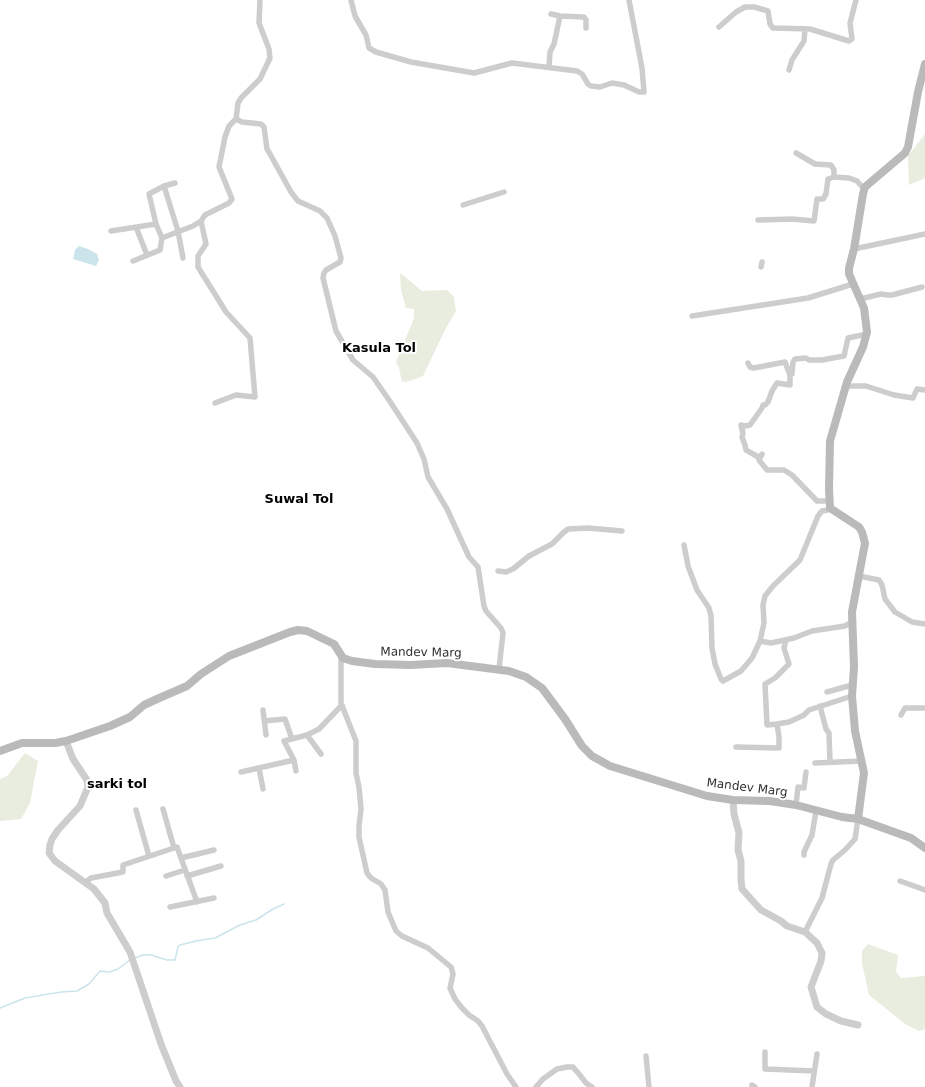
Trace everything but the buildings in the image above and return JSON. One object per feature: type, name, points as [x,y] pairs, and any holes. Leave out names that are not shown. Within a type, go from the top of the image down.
[{"type":"main road","points":[[858,819],[864,773],[855,731],[852,696],[854,667],[852,612],[865,543],[862,532],[855,524],[834,512],[830,505],[830,441],[846,386],[864,347],[867,334],[866,316],[849,274],[864,190],[870,182],[905,153],[908,147],[918,92],[925,64]]},
{"type":"main road","name":"Mandev Marg","points":[[0,751],[22,743],[55,743],[66,741],[120,722],[130,717],[144,705],[157,698],[187,686],[221,660],[298,630],[307,631],[334,644],[343,658],[352,661],[375,664],[410,665],[447,663],[509,671],[526,677],[542,688],[565,719],[582,746],[592,756],[610,766],[707,796],[733,800],[770,801],[842,817],[858,819],[911,838],[925,848]]},
{"type":"street","points":[[162,238],[193,226],[201,221],[205,215],[229,203],[232,199],[219,167],[225,137],[228,126],[236,119],[238,103],[260,79],[270,58],[269,49],[259,23],[260,0]]},
{"type":"street","points":[[351,0],[355,16],[366,35],[369,48],[376,52],[411,62],[474,73],[512,63],[577,71],[585,78],[588,84],[595,87],[612,83],[624,85],[639,92],[644,92],[642,68],[629,0]]},
{"type":"street","points":[[719,27],[736,12],[745,7],[754,7],[768,11],[770,24],[773,28],[810,29],[849,41],[852,39],[850,23],[856,0]]},
{"type":"street","points":[[551,14],[584,17],[586,20],[586,28]]},
{"type":"street","points":[[549,67],[550,52],[554,44],[560,16]]},
{"type":"street","points":[[789,70],[792,60],[804,41],[805,29]]},
{"type":"street","points":[[236,119],[242,122],[261,124],[264,127],[267,149],[291,192],[298,201],[320,211],[327,218],[335,236],[341,258],[340,262],[326,270],[323,278],[336,331],[353,360],[373,377],[417,443],[424,459],[428,477],[448,509],[469,557],[477,564],[484,606],[486,611],[501,628],[503,633],[499,669]]},
{"type":"street","points":[[796,153],[815,164],[831,165],[834,167],[834,177]]},
{"type":"street","points":[[758,220],[792,219],[814,221],[817,199],[823,199],[826,194],[828,179],[834,177],[849,178],[857,181],[864,190]]},
{"type":"street","points":[[133,261],[160,250],[162,238],[156,224],[149,194],[164,186],[175,183]]},
{"type":"street","points":[[164,186],[178,231],[183,258]]},
{"type":"street","points":[[463,205],[504,192]]},
{"type":"street","points":[[201,221],[206,244],[198,256],[198,267],[226,312],[250,338],[255,397],[236,395],[215,403]]},
{"type":"street","points":[[111,231],[156,224]]},
{"type":"street","points":[[136,227],[147,255]]},
{"type":"street","points":[[854,249],[925,234]]},
{"type":"street","points":[[692,316],[808,298],[853,284]]},
{"type":"street","points":[[860,299],[881,294],[888,296],[922,287]]},
{"type":"street","points":[[790,375],[792,374],[793,362],[795,359],[806,358],[809,360],[822,360],[844,356],[848,338],[867,334]]},
{"type":"street","points":[[684,545],[688,566],[697,590],[709,608],[712,648],[715,664],[723,681],[742,671],[752,658],[760,641],[764,623],[763,605],[765,596],[773,586],[800,560],[818,516],[822,511],[828,510],[830,505],[817,501],[792,475],[784,470],[768,470],[760,460],[761,456],[746,450],[742,437],[743,433],[741,425],[745,426],[750,424],[763,405],[768,402],[777,383],[790,385],[790,375],[785,362],[754,368],[750,367],[748,363]]},
{"type":"street","points":[[846,386],[866,386],[894,395],[913,398],[916,389],[925,390]]},
{"type":"street","points":[[498,571],[506,572],[513,569],[529,556],[552,544],[568,529],[588,528],[622,531]]},
{"type":"street","points":[[859,576],[879,580],[882,585],[885,599],[895,612],[912,622],[925,624]]},
{"type":"street","points":[[760,641],[771,642],[786,640],[812,631],[845,626],[852,622]]},
{"type":"street","points":[[786,640],[784,648],[789,664],[775,678],[765,684],[767,725],[789,722],[804,715],[809,710],[852,696]]},
{"type":"street","points":[[341,654],[342,705],[356,741],[356,773],[361,809],[358,826],[367,873],[371,878],[382,884],[386,890],[388,912],[396,931],[402,936],[428,948],[451,967],[453,974],[450,988],[455,999],[462,1008],[482,1026],[507,1074],[516,1087]]},
{"type":"street","points":[[827,692],[852,685]]},
{"type":"street","points":[[296,771],[294,760],[284,741],[307,735],[319,729],[342,705]]},
{"type":"street","points":[[820,706],[826,729],[829,733],[830,762]]},
{"type":"street","points":[[901,715],[905,708],[925,708]]},
{"type":"street","points":[[263,710],[266,735]]},
{"type":"street","points":[[264,721],[285,719],[292,739]]},
{"type":"street","points":[[736,747],[779,748],[779,737],[776,724]]},
{"type":"street","points":[[307,735],[321,754]]},
{"type":"street","points":[[66,741],[73,759],[87,780],[88,787],[80,806],[58,830],[52,839],[49,853],[55,861],[94,889],[104,903],[107,913],[134,961],[159,1039],[176,1081],[180,1087]]},
{"type":"street","points":[[241,772],[294,760]]},
{"type":"street","points":[[815,763],[862,761]]},
{"type":"street","points":[[259,768],[263,789]]},
{"type":"street","points":[[796,806],[798,787],[804,788],[806,772]]},
{"type":"street","points":[[733,800],[734,814],[739,833],[738,850],[741,861],[742,889],[761,910],[787,926],[805,932],[817,943],[822,953],[821,961],[811,987],[816,1006],[826,1014],[841,1021],[858,1025]]},
{"type":"street","points":[[163,809],[174,848]]},
{"type":"street","points":[[136,810],[149,856]]},
{"type":"street","points":[[804,856],[804,852],[812,835],[816,810]]},
{"type":"street","points":[[805,932],[822,898],[833,860],[845,850],[855,838],[858,819]]},
{"type":"street","points":[[86,882],[91,878],[123,872],[122,865],[177,847],[197,902]]},
{"type":"street","points":[[181,858],[214,850]]},
{"type":"street","points":[[187,876],[220,866]]},
{"type":"street","points":[[166,876],[185,870]]},
{"type":"street","points":[[900,881],[925,890]]},
{"type":"street","points":[[170,907],[214,898]]},
{"type":"street","points":[[765,1052],[765,1069],[814,1071]]},
{"type":"street","points":[[812,1087],[817,1054]]},
{"type":"street","points":[[646,1056],[649,1087]]},
{"type":"street","points":[[536,1087],[557,1069],[573,1067],[586,1083],[592,1087]]},
{"type":"street","points":[[752,1087],[755,1087]]},
{"type":"shaded area","points":[[925,134],[925,178],[909,185],[908,156]]},
{"type":"shaded area","points":[[400,273],[422,291],[447,290],[454,297],[456,311],[445,330],[423,376],[410,381],[402,382],[396,362],[414,318],[414,309],[406,308],[401,290]]},
{"type":"shaded area","points":[[25,753],[38,761],[30,803],[21,819],[0,821],[0,779],[7,776]]},
{"type":"shaded area","points":[[868,944],[898,955],[896,972],[901,978],[925,976],[925,1029],[919,1031],[905,1024],[869,995],[862,963],[862,951]]},
{"type":"water","points":[[79,246],[97,254],[99,260],[96,266],[73,259],[75,250]]},
{"type":"waterway","points":[[135,958],[143,955],[151,955],[167,960],[175,960],[178,947],[180,945],[215,938],[240,925],[256,920],[284,904]]},
{"type":"waterway","points":[[0,1008],[25,998],[77,991],[89,984],[100,971],[109,972],[118,969],[130,960]]},
{"type":"district","name":"Kasula Tol","points":[[379,349]]},
{"type":"district","name":"Suwal Tol","points":[[299,500]]},
{"type":"district","name":"sarki tol","points":[[117,785]]}]
